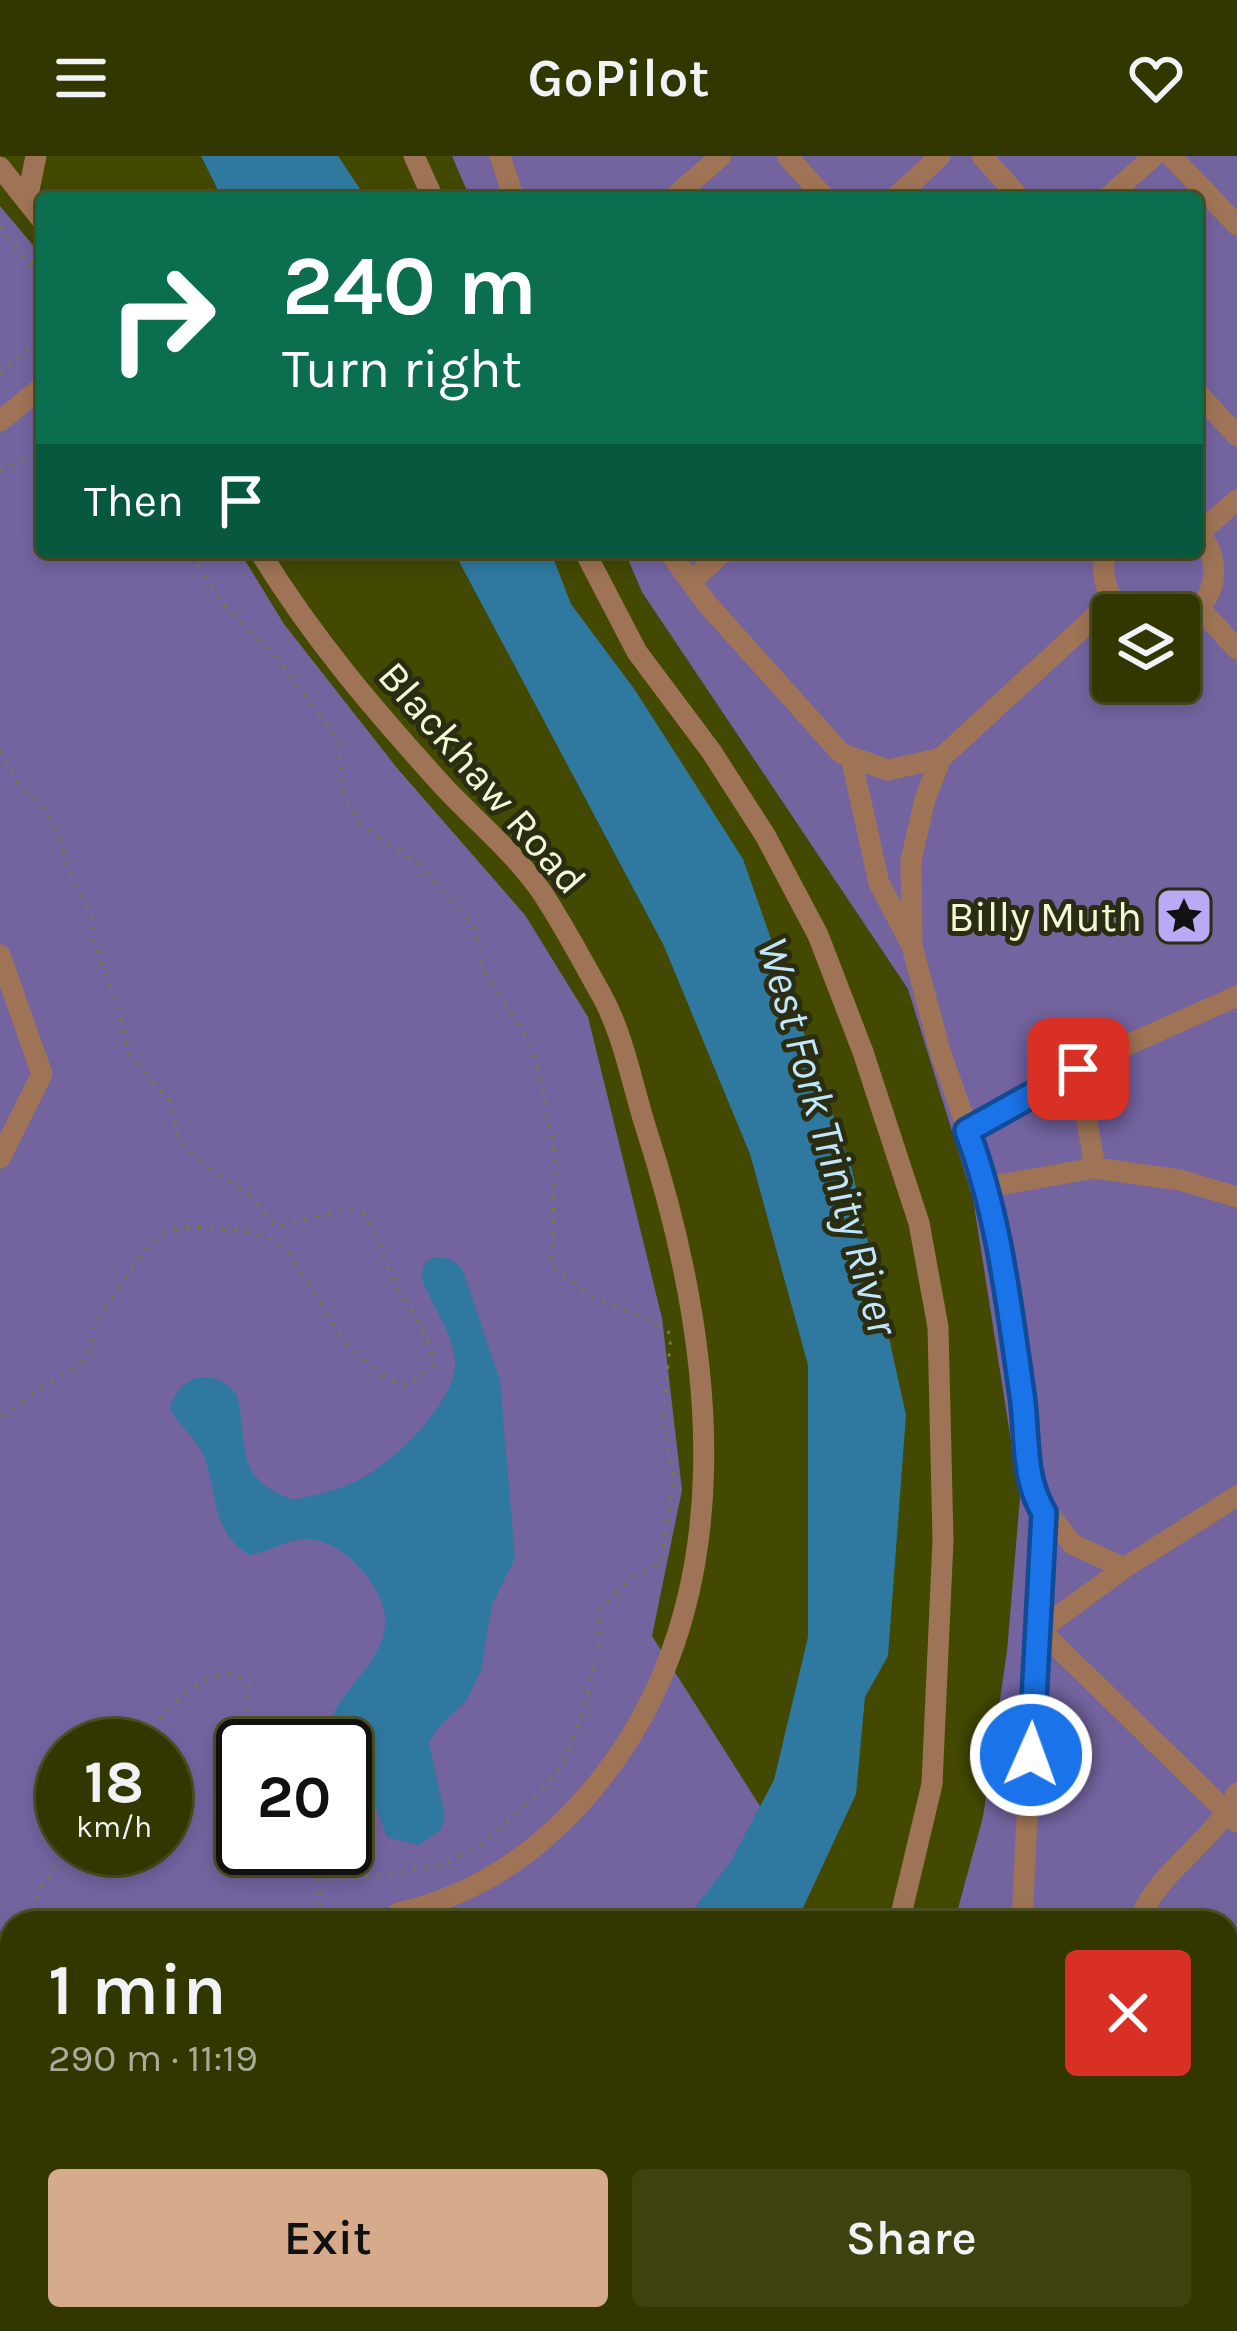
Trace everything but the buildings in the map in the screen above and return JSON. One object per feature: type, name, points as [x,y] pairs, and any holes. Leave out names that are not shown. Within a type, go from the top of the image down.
[{"type":"street","points":[[27,200],[36,156]]},
{"type":"street","points":[[414,156],[430,192]]},
{"type":"street","points":[[500,156],[512,192]]},
{"type":"street","points":[[680,192],[721,156]]},
{"type":"street","points":[[788,156],[820,192]]},
{"type":"street","points":[[901,192],[940,156]]},
{"type":"street","points":[[982,156],[1015,192]]},
{"type":"street","points":[[1114,192],[1154,156]]},
{"type":"street","points":[[1171,156],[1237,225]]},
{"type":"street","points":[[0,167],[36,212]]},
{"type":"street","points":[[0,421],[36,392]]},
{"type":"street","points":[[1203,399],[1237,436]]},
{"type":"street","points":[[1203,527],[1237,500]]},
{"type":"street","points":[[1203,540],[1214,561],[1211,591],[1200,609],[1237,649]]},
{"type":"street","name":"Blackhaw Road","points":[[264,558],[341,673],[541,890],[605,1001],[673,1208],[702,1381],[701,1547],[681,1633],[630,1745],[560,1828],[510,1867],[439,1904],[407,1911]]},
{"type":"street","points":[[588,558],[637,652],[722,767],[818,935],[920,1223],[938,1327],[943,1563],[932,1784],[902,1911]]},
{"type":"street","points":[[673,558],[841,753],[888,770],[941,758],[1092,631]]},
{"type":"street","points":[[691,582],[717,558]]},
{"type":"street","points":[[1105,558],[1103,580],[1111,594]]},
{"type":"street","points":[[851,757],[879,884],[912,946],[987,1187],[1025,1416],[1030,1489],[1072,1544],[1124,1568]]},
{"type":"street","points":[[912,946],[911,860],[925,799],[941,758]]},
{"type":"street","points":[[0,955],[41,1074],[0,1158]]},
{"type":"street","points":[[967,1131],[1078,1069],[1237,996]]},
{"type":"street","points":[[1078,1069],[1095,1168]]},
{"type":"street","points":[[987,1187],[1095,1168],[1180,1180],[1237,1196]]},
{"type":"street","points":[[1040,1630],[1124,1568],[1237,1496]]},
{"type":"street","points":[[1023,1911],[1044,1513]]},
{"type":"street","points":[[1040,1630],[1234,1810],[1154,1895],[1145,1911]]},
{"type":"path","points":[[0,226],[36,273]]},
{"type":"path","points":[[30,264],[36,259]]},
{"type":"path","points":[[0,374],[36,341]]},
{"type":"path","points":[[0,471],[36,453]]},
{"type":"path","points":[[189,558],[224,604],[278,658],[339,741],[343,792],[360,825],[419,864],[476,929],[483,969],[530,1043],[540,1075],[555,1157],[552,1265],[593,1298],[671,1334],[663,1422],[674,1477],[661,1563],[633,1577],[600,1607],[599,1645],[583,1712],[563,1765],[482,1844],[447,1862],[382,1876],[320,1880]]},
{"type":"path","points":[[0,750],[18,783],[46,810],[59,835],[72,880],[92,915],[94,943],[118,1005],[128,1052],[170,1101],[179,1142],[250,1195],[276,1227],[346,1209],[365,1214],[380,1239],[389,1272],[430,1342],[434,1363],[409,1386],[389,1380],[345,1343],[291,1254],[271,1239],[244,1231],[191,1227],[164,1232],[142,1253],[96,1322],[88,1354],[77,1367],[0,1418]]},
{"type":"path","points":[[158,1719],[216,1673],[236,1674],[249,1686],[248,1719]]},
{"type":"path","points":[[35,1911],[40,1888],[50,1875]]},
{"type":"path","points":[[320,1875],[321,1911]]},
{"type":"shaded area","points":[[452,156],[1237,156],[1237,1911],[957,1911],[983,1817],[1007,1651],[1020,1498],[973,1199],[908,989],[642,592],[628,558],[1203,558],[1203,192],[467,192]]},
{"type":"shaded area","points":[[0,206],[36,249],[36,558],[244,558],[284,624],[397,768],[525,915],[588,1017],[662,1318],[682,1490],[652,1636],[765,1814],[713,1911],[0,1911]]},
{"type":"water","points":[[201,156],[338,156],[362,192],[219,192]]},
{"type":"water","name":"West Fork Trinity River","points":[[457,558],[553,558],[571,604],[635,690],[743,859],[852,1170],[906,1415],[888,1656],[865,1697],[856,1794],[802,1911],[692,1911],[731,1861],[774,1780],[808,1637],[808,1365],[750,1154],[664,946]]},
{"type":"water","points":[[434,1257],[451,1259],[463,1270],[500,1381],[515,1558],[492,1605],[481,1671],[466,1701],[429,1743],[445,1816],[441,1830],[418,1845],[387,1837],[372,1796],[372,1719],[333,1719],[380,1644],[385,1620],[377,1592],[352,1560],[322,1542],[295,1540],[249,1555],[236,1545],[221,1522],[203,1454],[170,1408],[190,1381],[218,1380],[237,1395],[252,1471],[274,1492],[294,1500],[357,1481],[420,1430],[453,1378],[450,1339],[421,1276],[425,1263]]},
{"type":"place","name":"Billy Muth","points":[[1184,916]]},
{"type":"route","points":[[1031,1755],[1044,1513],[1030,1489],[1025,1416],[1001,1260],[985,1178],[967,1131],[1078,1069]]}]
